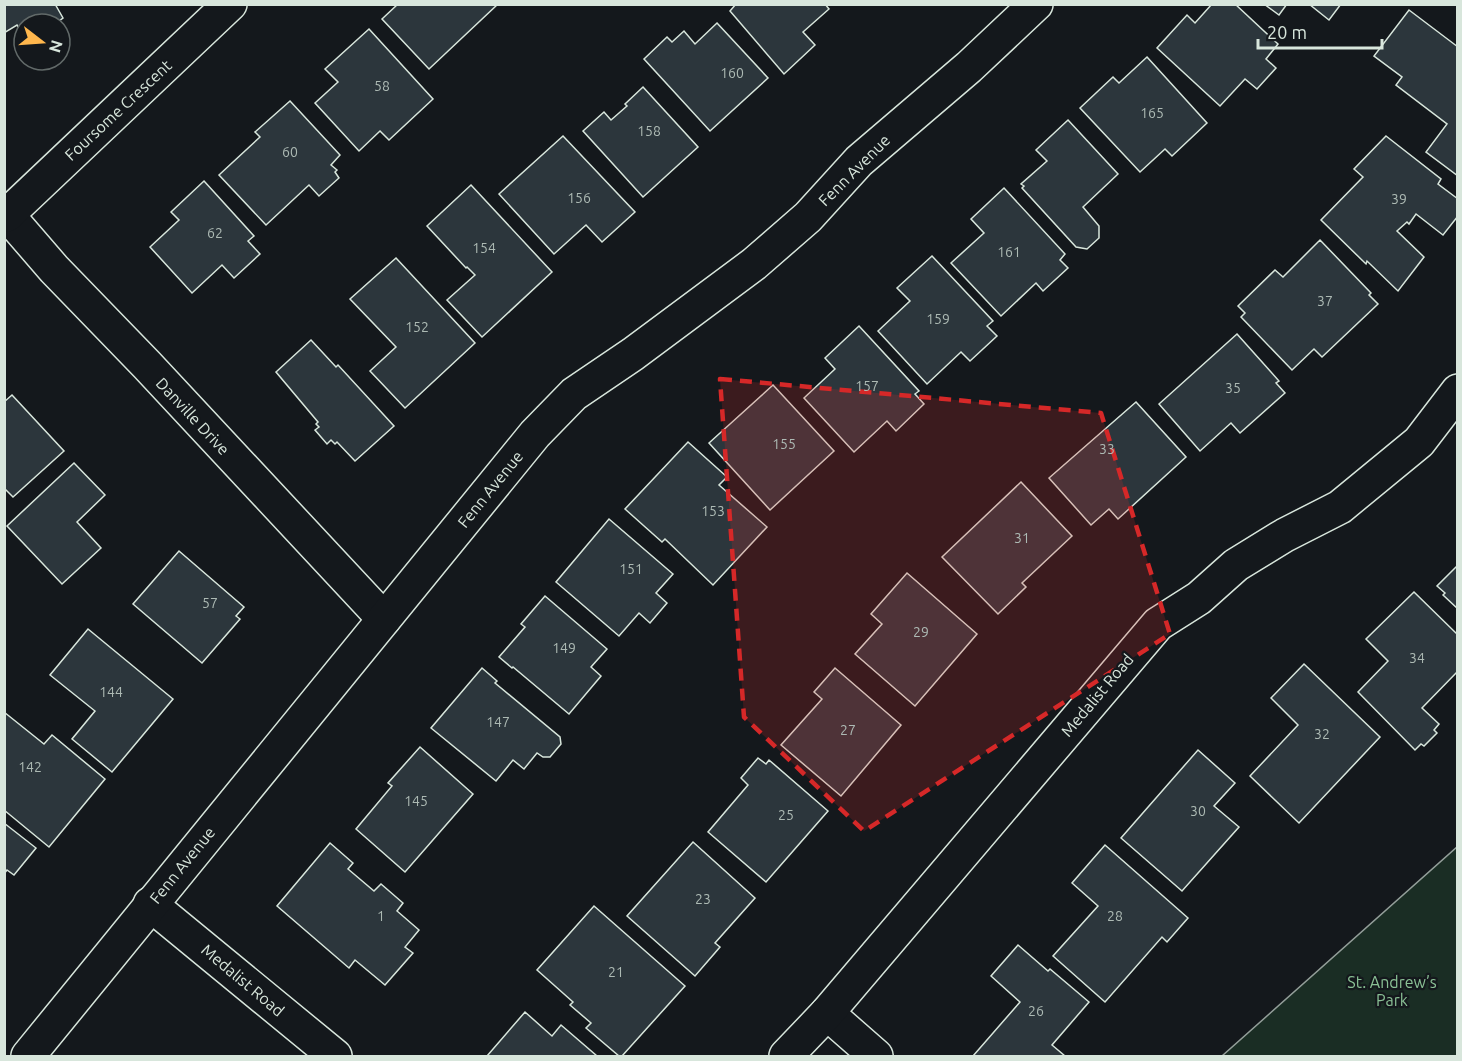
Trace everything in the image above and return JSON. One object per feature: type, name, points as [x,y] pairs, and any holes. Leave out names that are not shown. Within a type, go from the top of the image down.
[{"type":"street","name":"Foursome Crescent","points":[[6,213],[230,4]]},
{"type":"street","name":"Fenn Avenue","points":[[28,1056],[536,434],[574,394],[633,354],[754,264],[808,217],[859,161],[969,67],[1036,4]]},
{"type":"street","name":"Danville Drive","points":[[6,213],[54,269],[155,373],[384,619]]},
{"type":"street","name":"Medalist Road","points":[[786,1056],[827,1013],[1158,624],[1199,598],[1236,565],[1285,535],[1340,507],[1419,442],[1458,391]]},
{"type":"street","name":"Medalist Road","points":[[150,904],[336,1056]]},
{"type":"street","points":[[827,1013],[876,1056]]},
{"type":"highlighted area","points":[[720,379],[1101,413],[1170,634],[864,831],[744,717]]},
{"type":"green space","name":"St. Andrew’s Park","points":[[1457,847],[1457,1056],[1222,1056]]},
{"type":"building","points":[[4,4],[55,4],[60,12],[12,12],[12,28],[4,33]]},
{"type":"building","points":[[398,4],[498,4],[429,69],[382,19]]},
{"type":"building","points":[[736,4],[825,4],[829,9],[803,32],[815,45],[784,74],[730,11]]},
{"type":"building","points":[[1212,4],[1235,4],[1278,44],[1266,59],[1276,68],[1257,89],[1245,79],[1220,106],[1157,48],[1187,15],[1195,23]]},
{"type":"building","points":[[1264,4],[1287,4],[1279,15]]},
{"type":"building","points":[[1309,4],[1341,4],[1329,20]]},
{"type":"building","points":[[1409,10],[1458,47],[1458,176],[1426,152],[1447,124],[1396,85],[1402,77],[1374,56]]},
{"type":"building","points":[[717,23],[768,78],[710,131],[644,59],[667,37],[672,42],[684,31],[695,44]]},
{"type":"building","points":[[369,29],[433,99],[389,140],[380,131],[359,151],[315,103],[338,82],[325,69]]},
{"type":"building","points":[[1147,57],[1207,123],[1172,156],[1165,149],[1140,172],[1080,108],[1113,77],[1119,83]]},
{"type":"building","points":[[643,87],[698,147],[643,197],[583,131],[604,112],[611,120]]},
{"type":"building","points":[[290,101],[340,155],[331,165],[337,170],[335,172],[339,178],[319,196],[309,185],[266,225],[219,175],[260,137],[255,132]]},
{"type":"building","points":[[1068,120],[1118,174],[1083,207],[1099,226],[1099,238],[1087,249],[1076,247],[1022,188],[1024,186],[1021,184],[1047,161],[1036,150]]},
{"type":"building","points":[[563,136],[635,212],[602,242],[586,225],[554,254],[499,194]]},
{"type":"building","points":[[1386,136],[1441,179],[1438,184],[1458,199],[1458,216],[1443,235],[1416,214],[1409,224],[1407,222],[1397,231],[1424,257],[1398,291],[1367,261],[1366,264],[1321,220],[1363,177],[1354,169]]},
{"type":"building","points":[[204,181],[254,236],[248,241],[260,254],[234,278],[222,265],[192,293],[150,247],[179,220],[171,212]]},
{"type":"building","points":[[471,185],[552,272],[482,337],[447,300],[475,275],[427,226]]},
{"type":"building","points":[[1004,188],[1065,254],[1060,260],[1068,268],[1043,291],[1036,283],[1001,316],[951,263],[984,233],[971,219]]},
{"type":"building","points":[[1320,240],[1371,293],[1369,295],[1378,304],[1322,357],[1314,349],[1292,370],[1241,317],[1245,313],[1238,306],[1275,270],[1283,277]]},
{"type":"building","points":[[932,256],[993,321],[987,326],[997,336],[970,361],[961,352],[927,384],[878,331],[910,301],[897,288]]},
{"type":"building","points":[[396,258],[475,343],[405,408],[370,371],[396,347],[350,299]]},
{"type":"building","points":[[859,326],[919,391],[915,394],[924,404],[896,431],[887,421],[854,452],[804,398],[835,369],[825,358]]},
{"type":"building","points":[[1237,334],[1279,381],[1276,383],[1285,393],[1240,433],[1231,423],[1200,451],[1159,404]]},
{"type":"building","points":[[311,340],[336,367],[338,365],[394,426],[355,461],[337,442],[335,444],[331,440],[327,444],[315,430],[319,427],[316,424],[318,422],[276,372]]},
{"type":"building","points":[[773,385],[834,451],[770,510],[709,443]]},
{"type":"building","points":[[12,395],[64,451],[13,497],[4,488],[4,402]]},
{"type":"building","points":[[1136,402],[1186,457],[1118,519],[1109,509],[1091,525],[1049,478]]},
{"type":"building","points":[[688,442],[727,477],[719,485],[767,527],[713,585],[665,539],[662,542],[625,509]]},
{"type":"building","points":[[74,463],[105,495],[77,522],[101,548],[62,584],[7,526]]},
{"type":"building","points":[[1021,482],[1072,536],[1022,583],[1026,587],[998,614],[942,557]]},
{"type":"building","points":[[609,519],[673,574],[656,593],[667,603],[650,623],[639,613],[619,636],[556,582]]},
{"type":"building","points":[[179,551],[244,607],[236,616],[240,619],[202,663],[133,604]]},
{"type":"building","points":[[1458,565],[1458,609],[1437,586]]},
{"type":"building","points":[[907,573],[977,634],[915,706],[855,654],[882,624],[871,614]]},
{"type":"building","points":[[1414,592],[1458,635],[1458,671],[1422,708],[1439,724],[1434,730],[1437,733],[1424,746],[1421,744],[1415,750],[1358,692],[1388,661],[1366,639]]},
{"type":"building","points":[[545,596],[607,649],[591,667],[601,676],[569,714],[499,657],[525,627],[521,624]]},
{"type":"building","points":[[88,629],[173,699],[112,772],[72,739],[95,711],[50,675]]},
{"type":"building","points":[[1304,664],[1380,737],[1299,823],[1250,776],[1298,725],[1271,698]]},
{"type":"building","points":[[482,668],[497,681],[495,683],[560,737],[561,744],[550,757],[543,757],[537,753],[524,769],[513,760],[496,781],[431,728]]},
{"type":"building","points":[[835,668],[901,725],[841,796],[781,745],[822,699],[814,692]]},
{"type":"building","points":[[4,712],[44,744],[52,735],[105,779],[49,847],[4,810]]},
{"type":"building","points":[[420,747],[473,794],[405,872],[356,829],[392,786],[388,783]]},
{"type":"building","points":[[1198,750],[1235,783],[1214,806],[1239,827],[1182,891],[1121,838]]},
{"type":"building","points":[[758,758],[766,764],[769,760],[828,811],[766,882],[708,832],[748,785],[741,778]]},
{"type":"building","points":[[4,823],[36,848],[14,875],[7,870],[4,874]]},
{"type":"building","points":[[693,842],[755,898],[715,943],[720,947],[695,976],[627,916]]},
{"type":"building","points":[[330,843],[353,863],[348,869],[374,891],[381,884],[403,903],[397,911],[419,930],[405,947],[413,953],[385,985],[355,960],[349,968],[277,906]]},
{"type":"building","points":[[1105,845],[1188,918],[1167,942],[1162,937],[1105,1002],[1053,956],[1098,906],[1072,883]]},
{"type":"building","points":[[594,906],[685,986],[622,1056],[619,1056],[586,1028],[591,1023],[570,1005],[573,1002],[537,970]]},
{"type":"building","points":[[1018,945],[1089,1002],[1052,1045],[1065,1056],[973,1056],[1020,1002],[991,976]]},
{"type":"building","points":[[525,1012],[552,1036],[561,1025],[597,1056],[487,1056]]}]
